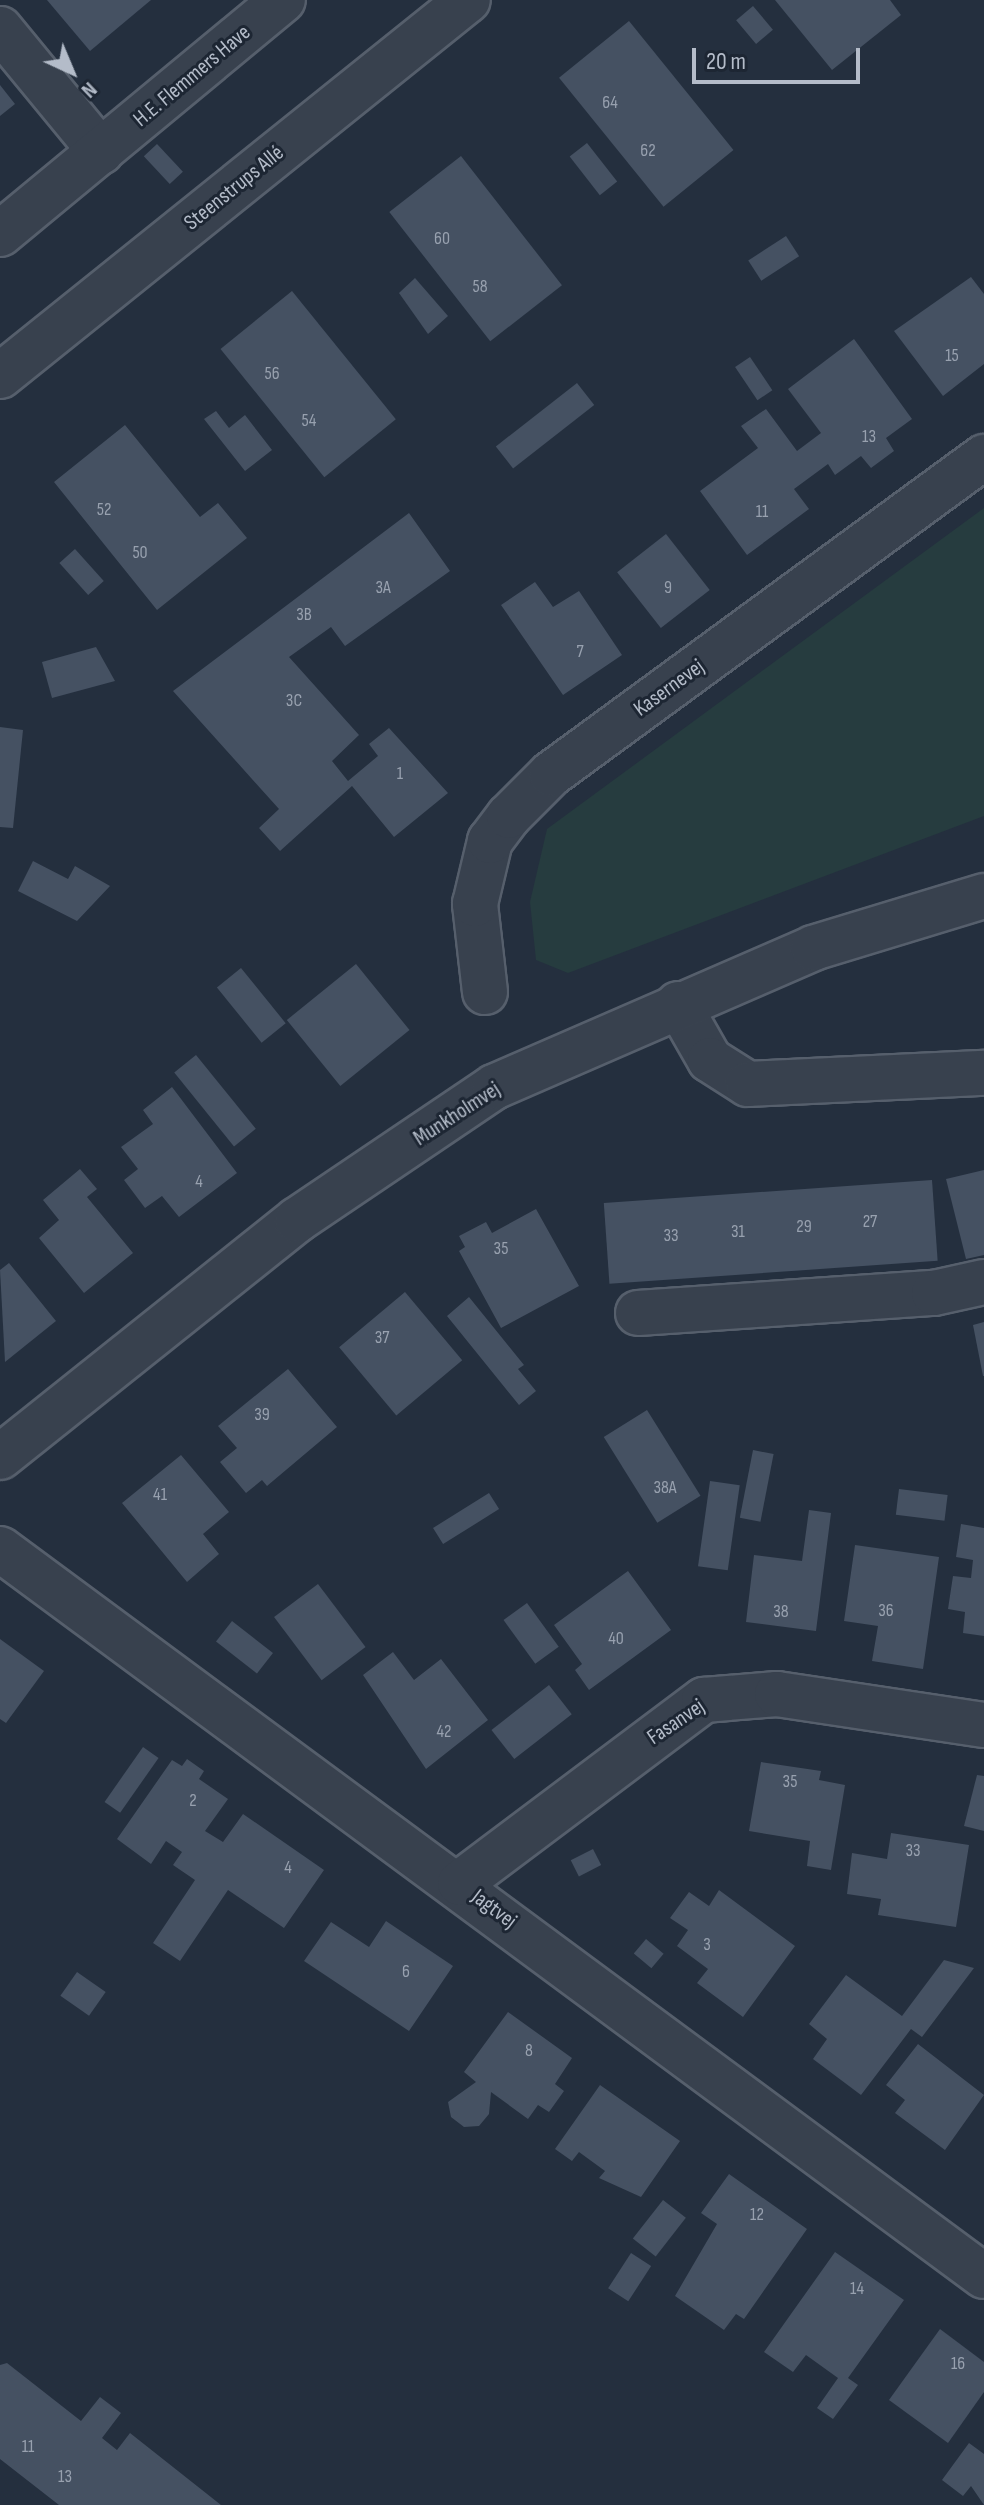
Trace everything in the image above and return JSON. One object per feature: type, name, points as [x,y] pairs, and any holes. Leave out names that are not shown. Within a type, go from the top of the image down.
[{"type":"street","name":"H.E. Flemmers Have","points":[[0,234],[283,0]]},
{"type":"street","name":"Steenstrups Allé","points":[[0,376],[450,5]]},
{"type":"street","points":[[0,29],[101,152]]},
{"type":"street","name":"Kasernevej","points":[[485,992],[478,882],[490,841],[509,816],[551,774],[984,457]]},
{"type":"street","name":"Munkholmvej","points":[[0,1457],[297,1220],[494,1087],[678,1004],[813,948],[984,896]]},
{"type":"street","points":[[678,1004],[710,1060],[748,1084],[984,1073]]},
{"type":"street","points":[[638,1313],[934,1293],[984,1282]]},
{"type":"street","name":"Jagtvej","points":[[0,1549],[460,1883],[984,2276]]},
{"type":"street","name":"Fasanvej","points":[[460,1883],[704,1700],[777,1694],[984,1725]]},
{"type":"green space","points":[[984,508],[984,816],[568,973],[536,960],[530,902],[547,829]]},
{"type":"building","points":[[47,0],[151,0],[90,51]]},
{"type":"building","points":[[775,0],[890,0],[901,15],[832,70]]},
{"type":"building","points":[[753,6],[773,30],[756,44],[736,20]]},
{"type":"building","points":[[629,21],[733,150],[664,207],[559,78]]},
{"type":"building","points":[[0,85],[15,104],[0,116]]},
{"type":"building","points":[[587,143],[617,182],[600,195],[570,157]]},
{"type":"building","points":[[157,144],[183,172],[170,184],[144,156]]},
{"type":"building","points":[[461,156],[562,285],[490,341],[389,212]]},
{"type":"building","points":[[786,236],[799,256],[761,281],[748,261]]},
{"type":"building","points":[[971,277],[984,294],[984,364],[943,396],[894,331]]},
{"type":"building","points":[[415,278],[448,316],[428,334],[399,293]]},
{"type":"building","points":[[292,291],[396,419],[324,477],[221,349]]},
{"type":"building","points":[[854,339],[912,419],[886,438],[894,451],[871,468],[861,456],[835,475],[828,464],[794,489],[809,509],[747,555],[700,491],[758,448],[741,426],[766,409],[797,451],[821,433],[788,389]]},
{"type":"building","points":[[750,357],[772,390],[757,400],[735,367]]},
{"type":"building","points":[[577,383],[594,405],[513,468],[496,446]]},
{"type":"building","points":[[216,411],[229,428],[245,415],[272,450],[245,471],[204,419]]},
{"type":"building","points":[[125,425],[200,517],[218,503],[247,538],[157,610],[54,482]]},
{"type":"building","points":[[409,513],[450,571],[345,646],[331,627],[289,657],[359,735],[332,761],[348,781],[378,756],[369,744],[389,728],[448,793],[394,837],[352,786],[280,851],[259,828],[279,809],[173,691]]},
{"type":"building","points":[[666,534],[710,590],[661,628],[617,572]]},
{"type":"building","points":[[75,549],[104,581],[88,595],[59,563]]},
{"type":"building","points":[[535,582],[553,607],[579,591],[622,655],[563,695],[501,605]]},
{"type":"building","points":[[96,647],[115,681],[52,698],[42,662]]},
{"type":"building","points":[[0,727],[23,730],[13,828],[0,827]]},
{"type":"building","points":[[33,861],[68,879],[75,866],[110,886],[77,921],[18,891]]},
{"type":"building","points":[[356,964],[409,1030],[340,1086],[287,1020]]},
{"type":"building","points":[[241,968],[286,1023],[262,1043],[217,988]]},
{"type":"building","points":[[196,1055],[256,1129],[234,1146],[174,1073]]},
{"type":"building","points":[[172,1087],[237,1173],[179,1217],[162,1196],[145,1208],[124,1180],[138,1169],[121,1147],[153,1124],[143,1110]]},
{"type":"building","points":[[80,1169],[97,1189],[87,1197],[133,1253],[84,1293],[39,1238],[59,1220],[43,1200]]},
{"type":"building","points":[[984,1170],[984,1255],[966,1259],[946,1179]]},
{"type":"building","points":[[932,1180],[938,1261],[609,1284],[604,1203]]},
{"type":"building","points":[[536,1209],[579,1286],[501,1328],[459,1251],[465,1247],[459,1236],[486,1222],[492,1233]]},
{"type":"building","points":[[9,1263],[56,1321],[5,1362],[0,1270]]},
{"type":"building","points":[[405,1292],[462,1360],[396,1415],[339,1347]]},
{"type":"building","points":[[469,1297],[524,1365],[518,1369],[536,1391],[519,1405],[447,1316]]},
{"type":"building","points":[[984,1322],[984,1376],[983,1376],[973,1325]]},
{"type":"building","points":[[288,1369],[337,1427],[267,1486],[262,1480],[246,1493],[220,1462],[237,1448],[218,1426]]},
{"type":"building","points":[[647,1410],[701,1496],[657,1523],[604,1437]]},
{"type":"building","points":[[753,1450],[774,1454],[760,1522],[740,1518]]},
{"type":"building","points":[[181,1455],[229,1512],[203,1534],[219,1554],[187,1582],[122,1503]]},
{"type":"building","points":[[710,1481],[740,1485],[728,1570],[698,1566]]},
{"type":"building","points":[[899,1489],[948,1495],[944,1521],[896,1515]]},
{"type":"building","points":[[489,1493],[499,1509],[443,1544],[433,1528]]},
{"type":"building","points":[[809,1510],[831,1513],[816,1631],[746,1622],[754,1555],[802,1561]]},
{"type":"building","points":[[961,1524],[984,1528],[984,1636],[963,1633],[965,1612],[948,1609],[953,1576],[971,1578],[973,1560],[956,1557]]},
{"type":"building","points":[[855,1545],[939,1557],[923,1669],[872,1661],[878,1626],[844,1621]]},
{"type":"building","points":[[628,1571],[671,1630],[589,1690],[575,1670],[582,1664],[554,1625]]},
{"type":"building","points":[[318,1584],[366,1647],[322,1680],[274,1617]]},
{"type":"building","points":[[527,1603],[559,1647],[535,1664],[504,1620]]},
{"type":"building","points":[[232,1621],[273,1653],[257,1674],[216,1641]]},
{"type":"building","points":[[0,1639],[44,1671],[6,1723],[0,1719]]},
{"type":"building","points":[[393,1652],[414,1680],[441,1659],[488,1720],[426,1769],[363,1675]]},
{"type":"building","points":[[549,1685],[572,1714],[514,1759],[491,1730]]},
{"type":"building","points":[[143,1747],[159,1758],[120,1813],[105,1802]]},
{"type":"building","points":[[187,1759],[204,1771],[199,1779],[228,1799],[205,1831],[223,1842],[243,1814],[324,1870],[284,1928],[228,1890],[180,1961],[153,1943],[195,1880],[173,1865],[182,1852],[166,1841],[151,1864],[117,1839],[172,1760],[182,1766]]},
{"type":"building","points":[[761,1762],[821,1771],[819,1780],[845,1785],[831,1870],[807,1866],[810,1841],[749,1831]]},
{"type":"building","points":[[977,1775],[984,1776],[984,1831],[964,1826]]},
{"type":"building","points":[[891,1833],[969,1845],[956,1927],[878,1915],[881,1899],[847,1894],[852,1853],[887,1859]]},
{"type":"building","points":[[593,1849],[601,1865],[579,1876],[571,1860]]},
{"type":"building","points":[[719,1890],[795,1946],[743,2017],[697,1983],[708,1969],[677,1946],[688,1930],[670,1918],[689,1892],[709,1906]]},
{"type":"building","points":[[386,1921],[453,1966],[409,2031],[304,1961],[331,1922],[369,1947]]},
{"type":"building","points":[[646,1939],[664,1954],[651,1968],[634,1954]]},
{"type":"building","points":[[944,1960],[974,1968],[922,2037],[911,2029],[861,2095],[813,2059],[827,2039],[809,2024],[846,1975],[902,2016]]},
{"type":"building","points":[[77,1972],[106,1992],[89,2016],[60,1996]]},
{"type":"building","points":[[508,2012],[572,2058],[555,2084],[564,2091],[549,2112],[538,2105],[528,2119],[491,2092],[489,2114],[479,2126],[464,2127],[451,2117],[448,2102],[476,2082],[464,2072]]},
{"type":"building","points":[[918,2044],[984,2095],[945,2150],[895,2113],[905,2100],[886,2085]]},
{"type":"building","points":[[600,2085],[680,2141],[641,2197],[599,2178],[605,2171],[579,2152],[572,2161],[555,2149]]},
{"type":"building","points":[[729,2174],[807,2229],[744,2319],[736,2314],[724,2330],[675,2296],[717,2224],[701,2213]]},
{"type":"building","points":[[663,2200],[686,2218],[656,2256],[633,2239]]},
{"type":"building","points":[[835,2252],[904,2300],[848,2378],[858,2385],[833,2419],[817,2408],[838,2378],[806,2355],[793,2372],[764,2352]]},
{"type":"building","points":[[631,2253],[651,2266],[628,2301],[608,2288]]},
{"type":"building","points":[[940,2329],[984,2362],[984,2392],[948,2443],[889,2400]]},
{"type":"building","points":[[7,2363],[81,2421],[100,2397],[121,2413],[102,2438],[117,2450],[130,2433],[221,2505],[59,2505],[0,2459],[0,2365]]},
{"type":"building","points":[[969,2443],[984,2454],[984,2505],[971,2486],[963,2496],[942,2480]]}]
